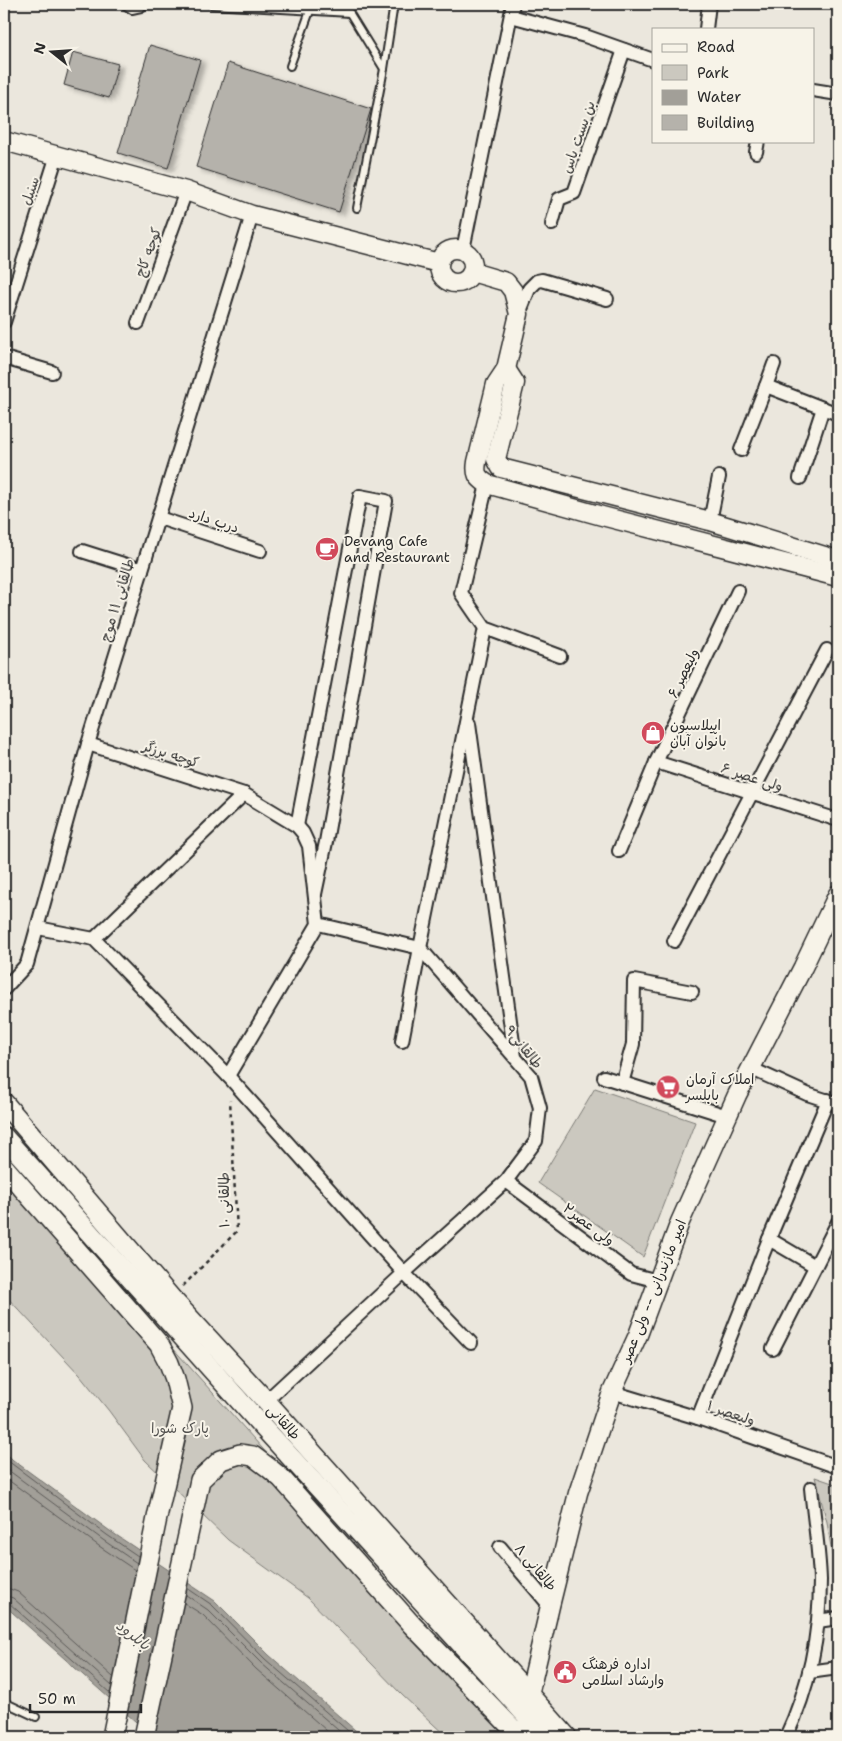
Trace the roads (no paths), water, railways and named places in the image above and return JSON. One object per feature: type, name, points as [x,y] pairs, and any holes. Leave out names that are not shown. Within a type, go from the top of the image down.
[{"type":"main road","name":"طالقانی","points":[[4,1103],[170,1298],[266,1401],[523,1700],[546,1737]]},
{"type":"main road","name":"طالقانی","points":[[4,1137],[254,1417],[523,1700],[567,1737]]},
{"type":"main road","points":[[4,1167],[159,1344],[169,1363],[182,1408],[158,1513],[112,1737]]},
{"type":"main road","points":[[144,1737],[200,1480],[221,1460],[240,1454],[253,1456],[281,1478],[412,1624],[512,1729],[536,1737]]},
{"type":"street","points":[[706,28],[709,4]]},
{"type":"street","points":[[463,250],[512,10],[652,60]]},
{"type":"street","name":"بن بست یاس","points":[[552,224],[559,199],[574,193],[624,50]]},
{"type":"street","points":[[814,90],[838,94]]},
{"type":"street","points":[[4,141],[186,192],[252,215],[439,264]]},
{"type":"street","name":"سنبل","points":[[4,322],[57,155]]},
{"type":"street","name":"کوجه کاج","points":[[138,323],[186,192]]},
{"type":"street","name":"طالقانی ۱۱ موج","points":[[4,989],[27,964],[88,744],[252,215]]},
{"type":"street","points":[[454,248],[463,250],[471,257],[473,262],[472,272],[465,281],[454,283],[444,279],[439,264],[446,252],[454,248]]},
{"type":"street","points":[[472,272],[506,282],[513,291],[519,314]]},
{"type":"street","points":[[607,299],[542,280],[536,280],[529,289],[519,314],[506,369],[496,384],[476,472],[478,478],[487,484],[838,577]]},
{"type":"street","points":[[4,358],[52,372]]},
{"type":"street","points":[[741,450],[774,364]]},
{"type":"street","points":[[506,369],[514,383],[496,459],[501,468],[710,521],[838,560]]},
{"type":"street","points":[[766,386],[838,414]]},
{"type":"street","points":[[800,478],[822,408]]},
{"type":"street","points":[[710,521],[719,477]]},
{"type":"street","points":[[487,484],[461,593],[485,628],[560,656]]},
{"type":"street","points":[[228,1076],[318,924],[309,846],[304,833],[297,826],[360,496],[386,501],[326,842],[315,894]]},
{"type":"street","points":[[653,529],[659,509]]},
{"type":"street","name":"درب دارد","points":[[158,518],[260,551]]},
{"type":"street","points":[[82,551],[142,570]]},
{"type":"street","name":"ولیعصر ۶","points":[[619,851],[656,762],[738,591]]},
{"type":"street","points":[[402,1041],[485,628]]},
{"type":"street","points":[[674,941],[827,650]]},
{"type":"street","points":[[468,712],[514,1057]]},
{"type":"street","name":"کوچه برزگر","points":[[88,744],[244,794],[297,826]]},
{"type":"street","name":"ولی عصر ۶","points":[[656,762],[838,820]]},
{"type":"street","points":[[94,939],[244,794]]},
{"type":"street","name":"امیر مازندرانی -- ولی عصر","points":[[523,1700],[550,1606],[578,1493],[612,1392],[638,1335],[680,1222],[727,1116],[836,903]]},
{"type":"street","points":[[318,924],[420,948]]},
{"type":"street","points":[[38,928],[94,939],[228,1076],[404,1273],[471,1344]]},
{"type":"street","name":"طالقانی۹","points":[[266,1401],[506,1181],[536,1141],[540,1108],[531,1076],[420,948]]},
{"type":"street","points":[[622,1083],[633,1044],[634,981],[692,992]]},
{"type":"street","points":[[698,1418],[769,1239],[833,1102],[807,1094],[750,1068]]},
{"type":"street","points":[[604,1077],[727,1116]]},
{"type":"street","name":"ولی عصر۲","points":[[506,1181],[631,1274],[658,1281]]},
{"type":"street","points":[[773,1349],[838,1222]]},
{"type":"street","points":[[769,1239],[815,1266]]},
{"type":"street","name":"ولیعصر ۱","points":[[612,1392],[698,1418],[838,1467]]},
{"type":"street","points":[[786,1737],[800,1704],[809,1672],[818,1621],[820,1580],[811,1488]]},
{"type":"street","name":"طالقانی ۸","points":[[500,1547],[550,1606]]},
{"type":"street","points":[[818,1621],[838,1618]]},
{"type":"street","points":[[809,1672],[838,1668]]},
{"type":"lane","points":[[123,4],[132,10],[141,8],[146,4]]},
{"type":"lane","points":[[344,4],[384,69]]},
{"type":"lane","points":[[357,208],[384,69],[394,4]]},
{"type":"lane","points":[[212,5],[350,13]]},
{"type":"lane","points":[[290,66],[310,11]]},
{"type":"lane","points":[[4,1702],[36,1717]]},
{"type":"water","name":"بابلرود","points":[[4,1451],[13,1460],[110,1531],[215,1601],[269,1655],[363,1737],[153,1737],[4,1605]]},
{"type":"place","name":"Devang Cafe and Restaurant","points":[[327,549]]},
{"type":"place","name":"اپیلاسیون بانوان آبان","points":[[653,733]]},
{"type":"place","name":"املاک آرمان بابلسر","points":[[668,1087]]},
{"type":"place","name":"اداره فرهنگ وارشاد اسلامی","points":[[565,1672]]},
{"type":"park label","name":"پارک شورا","points":[[180,1428]]}]
